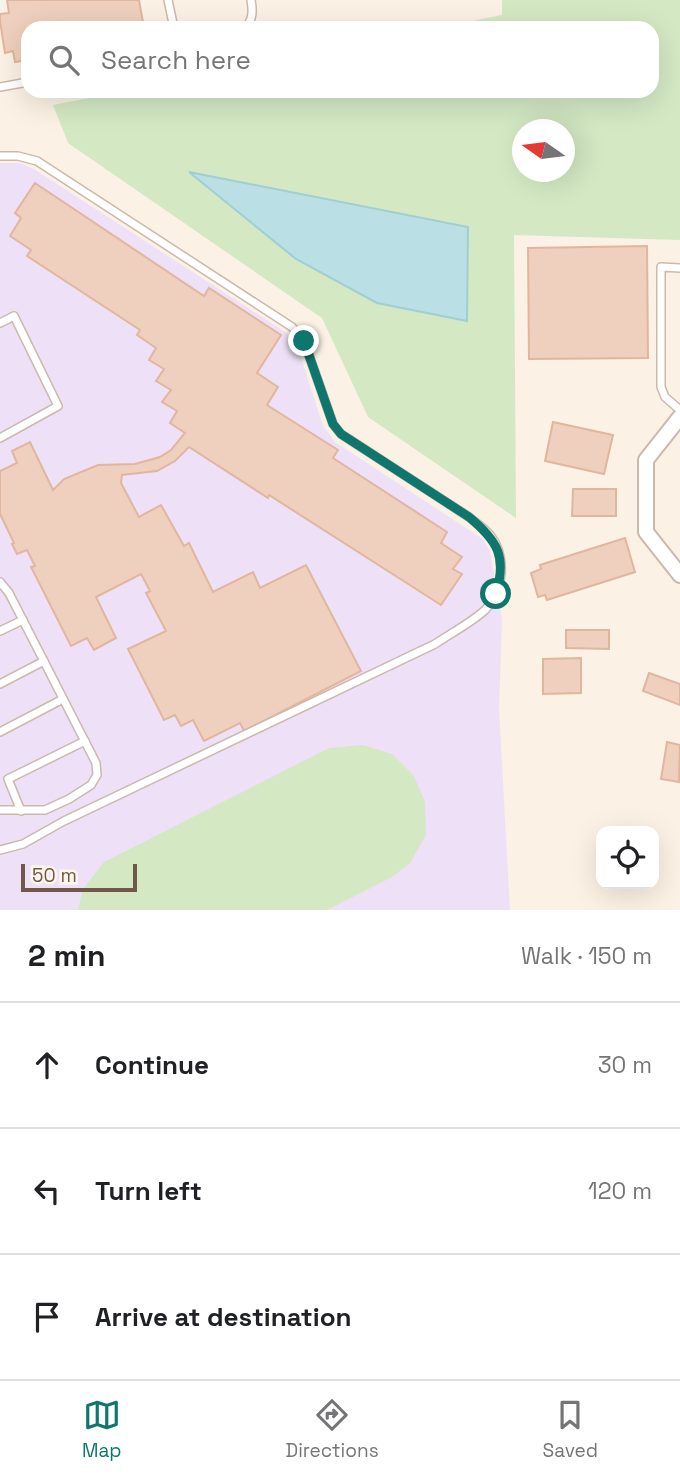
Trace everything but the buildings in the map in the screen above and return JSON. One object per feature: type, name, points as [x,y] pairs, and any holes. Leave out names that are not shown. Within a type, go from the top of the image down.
[{"type":"street","points":[[680,417],[646,460],[646,532],[680,575]]},
{"type":"lane","points":[[168,0],[172,21]]},
{"type":"lane","points":[[250,21],[253,9],[251,0]]},
{"type":"lane","points":[[0,87],[21,83]]},
{"type":"lane","points":[[0,156],[18,156],[37,161],[292,327],[304,341],[333,424],[341,434],[469,517],[489,533],[500,558],[500,579],[496,594],[485,610],[435,644],[64,821],[23,844],[0,850]]},
{"type":"lane","points":[[680,268],[661,267],[661,387],[665,397],[680,410]]},
{"type":"lane","points":[[0,323],[14,316],[58,406],[0,438]]},
{"type":"lane","points":[[0,582],[9,593],[85,741],[96,763],[97,775],[91,785],[45,810],[0,810]]},
{"type":"lane","points":[[0,631],[23,620]]},
{"type":"lane","points":[[0,684],[44,661]]},
{"type":"lane","points":[[0,732],[63,699]]},
{"type":"lane","points":[[22,811],[8,779],[85,741]]},
{"type":"shaded area","points":[[0,163],[20,163],[34,169],[287,333],[299,351],[323,426],[335,442],[483,539],[490,551],[502,620],[499,709],[510,910],[0,910]]},
{"type":"green space","points":[[502,0],[680,0],[680,240],[514,235],[516,518],[368,417],[322,318],[68,143],[53,105],[88,98],[659,98],[659,21],[472,21],[502,15]]},
{"type":"green space","points":[[363,745],[392,754],[414,776],[425,802],[426,835],[410,863],[392,877],[327,910],[78,910],[83,889],[104,862],[329,748]]},
{"type":"water","points":[[189,172],[468,227],[467,321],[377,303],[296,259]]},
{"type":"route","points":[[304,341],[327,409],[341,434],[469,517],[489,533],[500,558],[500,579],[496,594]]}]
